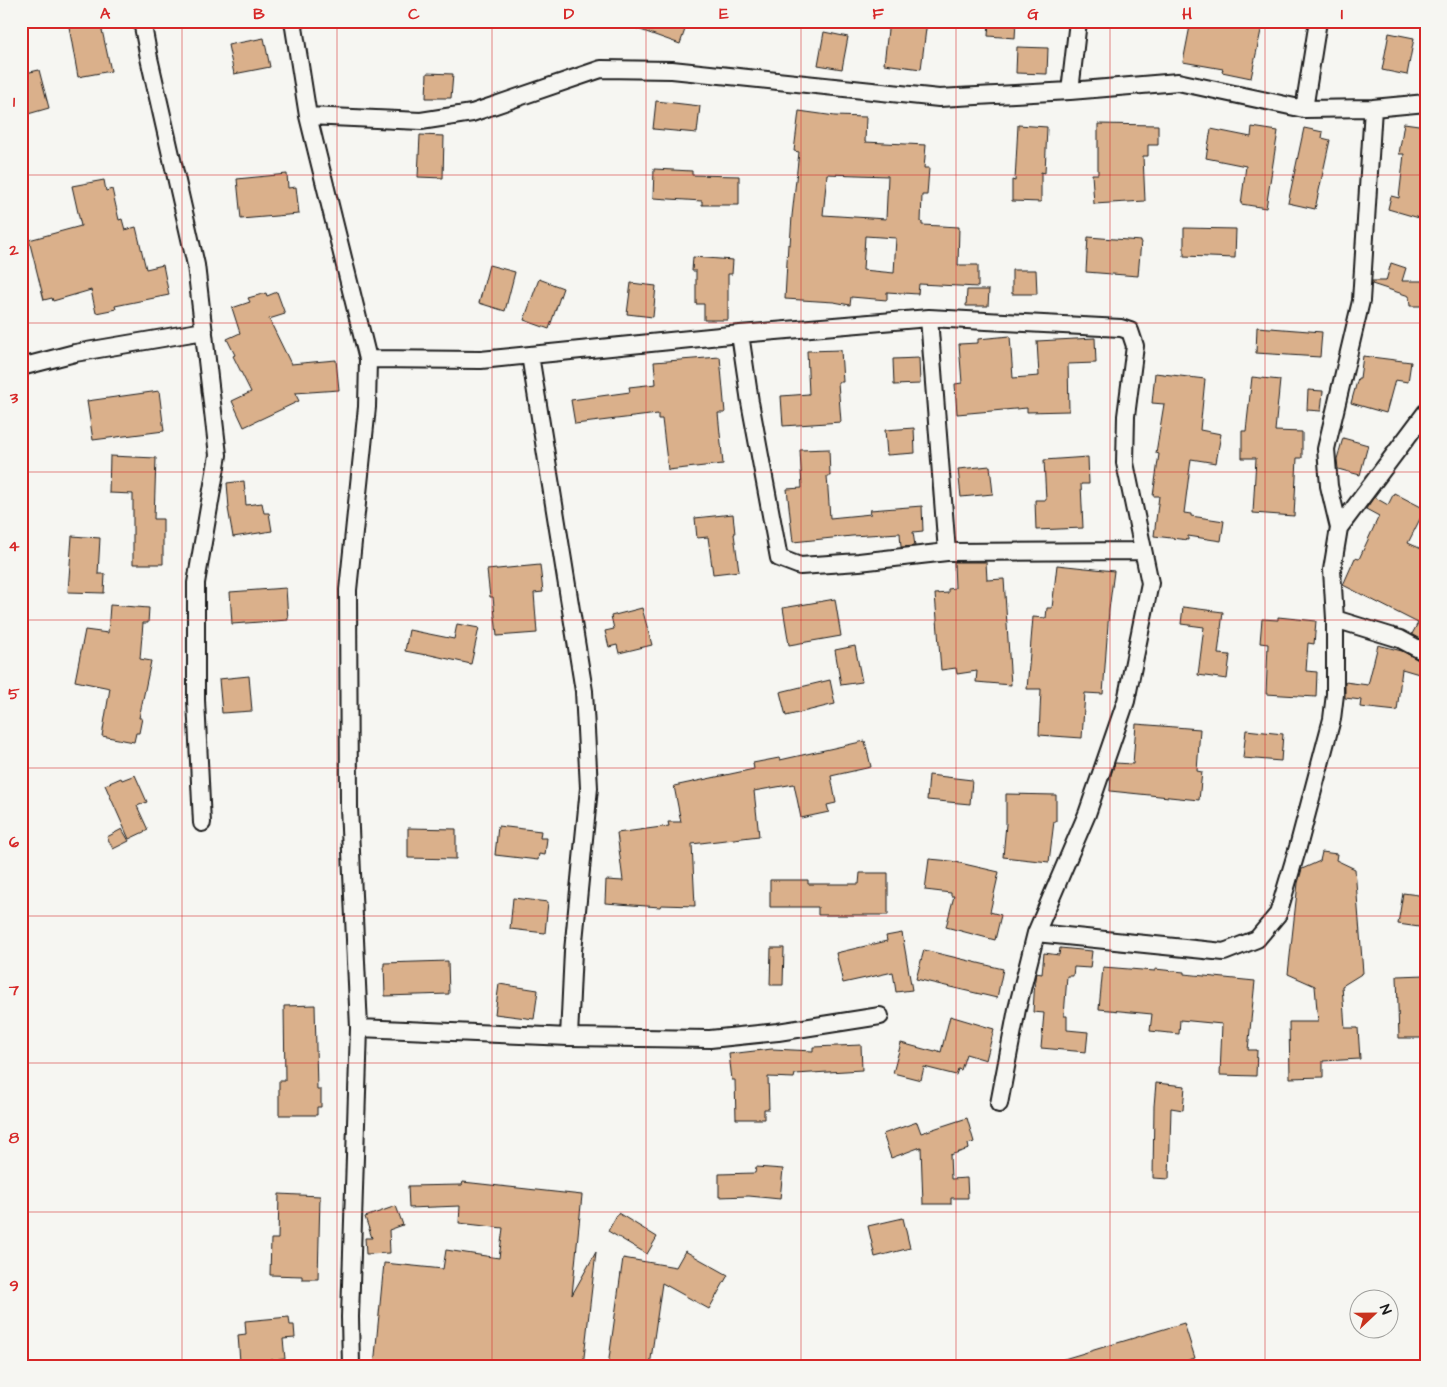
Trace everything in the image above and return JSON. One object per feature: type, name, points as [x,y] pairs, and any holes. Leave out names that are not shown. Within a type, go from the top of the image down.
[{"type":"street","points":[[142,21],[148,58],[196,265],[218,455],[196,582],[196,700],[202,823]]},
{"type":"street","points":[[293,21],[308,116],[368,359],[367,407],[348,590],[349,808],[359,1028],[350,1317],[351,1366]]},
{"type":"street","points":[[1070,91],[1078,21]]},
{"type":"street","points":[[1304,109],[1318,21]]},
{"type":"street","points":[[308,116],[420,121],[472,113],[601,69],[672,70],[939,98],[1070,91],[1178,82],[1304,109],[1373,108],[1426,103]]},
{"type":"street","points":[[1036,933],[1224,952],[1257,939],[1278,914],[1332,719],[1335,694],[1335,619],[1332,570],[1339,528],[1329,486],[1326,449],[1361,302],[1373,108]]},
{"type":"street","points":[[368,359],[481,360],[740,334],[929,318],[1121,328],[1130,331],[1134,346],[1126,416],[1125,464],[1150,584],[1126,702],[1087,814],[1036,933],[1017,1009],[999,1104]]},
{"type":"street","points":[[929,318],[947,552]]},
{"type":"street","points":[[21,367],[75,353],[204,331]]},
{"type":"street","points":[[740,334],[750,402],[779,558],[800,566],[859,562],[947,552],[1142,551]]},
{"type":"street","points":[[530,355],[584,701],[589,788],[573,950],[569,1037]]},
{"type":"street","points":[[1339,528],[1426,412]]},
{"type":"street","points":[[1335,619],[1400,639],[1426,653]]},
{"type":"street","points":[[359,1028],[569,1037],[710,1039],[778,1032],[880,1016]]},
{"type":"building","points":[[68,21],[100,21],[111,71],[78,77]]},
{"type":"building","points":[[621,21],[688,21],[680,44],[621,23]]},
{"type":"building","points":[[889,21],[927,21],[921,69],[884,64]]},
{"type":"building","points":[[989,21],[1016,21],[1015,38],[988,36]]},
{"type":"building","points":[[1191,21],[1263,21],[1251,78],[1222,72],[1223,69],[1183,62]]},
{"type":"building","points":[[824,32],[848,37],[842,69],[818,65]]},
{"type":"building","points":[[1389,33],[1414,38],[1407,75],[1382,70]]},
{"type":"building","points":[[264,38],[270,67],[234,74],[228,45]]},
{"type":"building","points":[[1017,47],[1048,48],[1047,74],[1016,73]]},
{"type":"building","points":[[39,70],[49,108],[21,116],[21,74]]},
{"type":"building","points":[[427,73],[453,74],[451,98],[426,98]]},
{"type":"building","points":[[656,101],[700,106],[697,133],[653,129]]},
{"type":"building","points":[[799,111],[835,116],[866,117],[865,142],[926,145],[924,168],[929,168],[927,195],[922,195],[922,225],[959,227],[958,265],[978,265],[978,287],[919,284],[918,294],[887,292],[887,300],[851,297],[850,305],[834,302],[785,299],[788,244],[790,245],[799,152],[794,151]],"holes":[[[827,174],[888,176],[886,219],[823,215]],[[865,236],[896,238],[894,273],[863,270]]]},
{"type":"building","points":[[1404,123],[1426,126],[1426,220],[1388,209],[1391,196],[1399,198],[1404,154],[1399,154]]},
{"type":"building","points":[[1098,124],[1158,125],[1158,145],[1148,145],[1148,156],[1143,156],[1145,201],[1094,204],[1092,174],[1098,174]]},
{"type":"building","points":[[1018,125],[1047,127],[1045,173],[1041,172],[1041,202],[1012,201],[1012,180],[1015,181]]},
{"type":"building","points":[[1252,127],[1278,131],[1266,208],[1241,204],[1246,166],[1206,158],[1211,129],[1251,137]]},
{"type":"building","points":[[1304,128],[1323,132],[1322,138],[1330,140],[1315,209],[1288,203]]},
{"type":"building","points":[[420,135],[444,136],[443,178],[418,177]]},
{"type":"building","points":[[654,169],[692,171],[692,175],[739,176],[739,205],[702,205],[702,201],[653,198]]},
{"type":"building","points":[[287,174],[288,188],[296,187],[299,214],[241,219],[237,179]]},
{"type":"building","points":[[104,180],[106,191],[112,189],[119,220],[122,219],[125,230],[136,227],[146,269],[163,265],[169,295],[115,306],[116,309],[96,313],[91,290],[53,301],[52,298],[44,300],[29,240],[81,226],[72,186]]},
{"type":"building","points":[[1184,228],[1236,229],[1235,258],[1184,256]]},
{"type":"building","points":[[1088,237],[1141,241],[1138,276],[1086,272]]},
{"type":"building","points":[[693,257],[733,260],[732,274],[728,274],[728,320],[704,320],[704,304],[696,304],[696,271],[692,271]]},
{"type":"building","points":[[1391,263],[1406,268],[1402,281],[1426,281],[1426,306],[1410,306],[1409,296],[1372,284],[1372,281],[1386,281]]},
{"type":"building","points":[[489,265],[515,272],[505,311],[479,303]]},
{"type":"building","points":[[1012,270],[1036,270],[1037,294],[1012,294]]},
{"type":"building","points":[[539,279],[563,288],[549,329],[524,320]]},
{"type":"building","points":[[631,283],[656,286],[653,317],[627,314]]},
{"type":"building","points":[[967,290],[989,290],[988,306],[966,306]]},
{"type":"building","points":[[277,292],[285,314],[269,319],[291,364],[336,360],[339,390],[295,393],[299,401],[244,427],[232,401],[251,392],[233,356],[235,355],[227,339],[240,333],[232,308],[250,302],[248,298],[266,293],[267,296]]},
{"type":"building","points":[[1257,327],[1322,332],[1320,357],[1256,353]]},
{"type":"building","points":[[1010,336],[1013,378],[1039,376],[1037,341],[1095,338],[1096,363],[1068,364],[1069,411],[1027,412],[1027,408],[957,414],[955,384],[962,383],[959,344],[978,343],[978,339]]},
{"type":"building","points":[[841,350],[843,382],[838,382],[841,422],[783,426],[781,396],[809,394],[807,351]]},
{"type":"building","points":[[1363,356],[1411,362],[1408,382],[1395,380],[1386,413],[1351,403],[1358,378],[1360,378]]},
{"type":"building","points":[[720,357],[725,413],[718,413],[723,464],[668,470],[662,419],[658,419],[658,414],[575,424],[571,400],[630,392],[629,387],[656,384],[654,362]]},
{"type":"building","points":[[919,358],[920,384],[894,385],[893,359]]},
{"type":"building","points":[[1155,373],[1205,379],[1200,430],[1221,434],[1216,463],[1191,459],[1184,513],[1191,514],[1191,516],[1224,521],[1221,541],[1188,536],[1188,540],[1154,536],[1159,496],[1153,496],[1159,454],[1156,453],[1164,404],[1152,403]]},
{"type":"building","points":[[1252,377],[1280,380],[1275,431],[1302,432],[1302,458],[1297,458],[1294,516],[1253,513],[1256,458],[1242,458],[1242,431],[1246,431]]},
{"type":"building","points":[[1308,390],[1323,391],[1321,411],[1307,410]]},
{"type":"building","points":[[159,391],[164,431],[93,440],[87,401]]},
{"type":"building","points":[[914,428],[915,453],[887,455],[885,430]]},
{"type":"building","points":[[1343,438],[1368,445],[1360,475],[1338,469],[1337,459]]},
{"type":"building","points":[[829,449],[830,476],[827,476],[830,518],[871,514],[870,510],[922,506],[923,531],[913,532],[915,546],[901,547],[900,533],[793,542],[787,489],[802,488],[800,450]]},
{"type":"building","points":[[110,456],[156,458],[154,519],[163,519],[163,564],[133,564],[133,494],[109,493]]},
{"type":"building","points":[[1088,457],[1089,484],[1081,484],[1083,528],[1036,530],[1035,500],[1046,500],[1044,460]]},
{"type":"building","points":[[990,466],[993,494],[961,497],[958,469]]},
{"type":"building","points":[[244,481],[246,505],[262,503],[264,513],[269,513],[272,531],[233,537],[228,508],[227,483]]},
{"type":"building","points":[[1394,493],[1425,509],[1408,543],[1426,551],[1426,642],[1412,634],[1418,623],[1343,585],[1355,558],[1359,559],[1379,516],[1366,509],[1374,497],[1388,505]]},
{"type":"building","points":[[733,514],[739,571],[713,574],[708,537],[697,538],[695,518]]},
{"type":"building","points":[[72,536],[100,538],[98,574],[105,574],[104,593],[68,592]]},
{"type":"building","points":[[954,562],[986,562],[987,580],[1004,579],[1011,685],[976,682],[977,671],[957,674],[956,668],[941,670],[935,594],[948,593],[948,589],[955,588]]},
{"type":"building","points":[[540,565],[543,592],[534,593],[537,633],[497,636],[493,597],[490,597],[487,570]]},
{"type":"building","points":[[1057,565],[1114,571],[1109,610],[1103,694],[1085,693],[1082,738],[1039,735],[1041,689],[1027,689],[1033,617],[1046,618],[1047,608],[1052,608]]},
{"type":"building","points":[[286,588],[288,620],[232,624],[230,592]]},
{"type":"building","points":[[835,599],[841,636],[789,645],[783,608]]},
{"type":"building","points":[[110,605],[149,608],[148,623],[143,623],[140,659],[151,661],[139,718],[142,718],[139,733],[136,733],[134,742],[102,736],[110,688],[75,681],[85,630],[108,633]]},
{"type":"building","points":[[1183,607],[1223,612],[1218,654],[1230,655],[1227,679],[1198,675],[1204,627],[1181,624]]},
{"type":"building","points":[[642,608],[652,645],[619,653],[617,645],[609,647],[605,631],[614,629],[611,616]]},
{"type":"building","points":[[1278,617],[1316,621],[1314,644],[1308,643],[1306,671],[1317,672],[1316,697],[1266,694],[1268,644],[1260,643],[1262,619],[1278,620]]},
{"type":"building","points":[[457,624],[479,628],[471,664],[405,651],[409,630],[454,639]]},
{"type":"building","points":[[1378,645],[1402,651],[1422,662],[1419,674],[1402,669],[1397,711],[1360,707],[1361,700],[1345,698],[1345,682],[1368,685]]},
{"type":"building","points":[[855,646],[862,682],[841,685],[835,650]]},
{"type":"building","points":[[249,676],[252,711],[222,713],[219,679]]},
{"type":"building","points":[[830,680],[835,704],[786,716],[780,692]]},
{"type":"building","points":[[1136,724],[1200,729],[1197,771],[1202,772],[1199,800],[1110,791],[1111,775],[1115,763],[1133,764]]},
{"type":"building","points":[[1246,730],[1283,734],[1281,761],[1243,758]]},
{"type":"building","points":[[865,741],[871,767],[831,776],[836,803],[827,805],[829,812],[801,818],[794,784],[754,791],[759,836],[692,844],[695,906],[661,905],[660,907],[605,903],[606,880],[623,881],[617,833],[669,826],[668,822],[681,822],[674,786],[754,769],[753,763],[779,758],[780,760]]},
{"type":"building","points":[[135,775],[147,802],[137,806],[148,830],[129,839],[105,785],[121,778],[122,780]]},
{"type":"building","points":[[929,775],[972,780],[970,804],[927,800]]},
{"type":"building","points":[[1006,794],[1056,795],[1056,821],[1054,821],[1049,862],[1003,857]]},
{"type":"building","points":[[498,826],[541,831],[540,838],[547,838],[545,855],[539,854],[538,860],[495,855]]},
{"type":"building","points":[[408,828],[456,829],[456,859],[408,858]]},
{"type":"building","points":[[122,829],[129,841],[113,849],[107,837]]},
{"type":"building","points":[[1322,852],[1337,854],[1336,860],[1355,869],[1363,973],[1342,986],[1345,1028],[1358,1028],[1360,1059],[1323,1061],[1323,1077],[1290,1078],[1289,1022],[1318,1022],[1315,986],[1288,974],[1298,883],[1302,869],[1320,861]]},
{"type":"building","points":[[929,859],[951,861],[999,872],[990,912],[1001,915],[995,940],[946,927],[954,896],[951,896],[951,893],[925,890]]},
{"type":"building","points":[[860,873],[888,873],[888,915],[818,915],[818,907],[770,907],[770,880],[808,880],[808,884],[859,884]]},
{"type":"building","points":[[1403,893],[1426,896],[1426,928],[1398,924]]},
{"type":"building","points":[[513,898],[548,902],[545,933],[510,929]]},
{"type":"building","points":[[902,933],[912,990],[896,992],[893,972],[843,983],[836,953],[887,941],[886,936]]},
{"type":"building","points":[[771,948],[784,948],[783,985],[770,985]]},
{"type":"building","points":[[1060,948],[1092,951],[1090,968],[1074,967],[1073,976],[1067,976],[1064,1016],[1067,1016],[1067,1030],[1088,1032],[1086,1052],[1041,1048],[1044,1013],[1033,1012],[1036,973],[1042,974],[1044,953],[1059,955]]},
{"type":"building","points":[[924,950],[1003,969],[997,998],[916,979]]},
{"type":"building","points":[[448,961],[449,994],[385,996],[384,963]]},
{"type":"building","points":[[1103,967],[1155,971],[1155,969],[1184,972],[1184,974],[1255,981],[1248,1050],[1257,1050],[1256,1076],[1220,1075],[1222,1024],[1180,1020],[1179,1034],[1150,1031],[1152,1014],[1099,1009]]},
{"type":"building","points":[[1426,975],[1426,1038],[1399,1038],[1397,976]]},
{"type":"building","points":[[499,984],[538,990],[534,1019],[495,1014]]},
{"type":"building","points":[[315,1005],[317,1090],[321,1090],[321,1107],[317,1107],[317,1115],[279,1115],[279,1081],[285,1081],[284,1006]]},
{"type":"building","points":[[950,1016],[994,1029],[986,1060],[966,1054],[961,1070],[958,1069],[956,1075],[924,1067],[921,1080],[893,1073],[901,1043],[941,1052]]},
{"type":"building","points":[[861,1045],[862,1070],[795,1074],[794,1078],[768,1077],[769,1109],[764,1109],[764,1119],[736,1119],[735,1080],[732,1080],[729,1054],[772,1049],[813,1051],[813,1047]]},
{"type":"building","points":[[1156,1083],[1185,1086],[1183,1110],[1171,1108],[1169,1179],[1153,1178]]},
{"type":"building","points":[[967,1118],[974,1142],[968,1144],[969,1149],[950,1155],[951,1179],[967,1178],[968,1198],[951,1198],[951,1204],[923,1204],[921,1147],[891,1158],[883,1134],[917,1122],[921,1133]]},
{"type":"building","points":[[756,1167],[783,1169],[780,1199],[749,1196],[719,1197],[719,1174],[755,1173]]},
{"type":"building","points":[[463,1182],[582,1195],[572,1295],[596,1252],[583,1366],[374,1366],[384,1263],[443,1269],[446,1250],[499,1258],[503,1228],[459,1223],[460,1206],[409,1208],[408,1186],[462,1185]]},
{"type":"building","points":[[279,1194],[320,1196],[318,1279],[302,1279],[302,1276],[270,1275],[271,1239],[278,1239]]},
{"type":"building","points":[[396,1206],[403,1225],[389,1230],[390,1253],[366,1254],[365,1238],[372,1238],[365,1217]]},
{"type":"building","points":[[618,1213],[657,1237],[647,1254],[608,1231]]},
{"type":"building","points":[[903,1218],[910,1248],[875,1257],[868,1226]]},
{"type":"building","points":[[685,1251],[728,1275],[709,1309],[662,1283],[650,1366],[608,1366],[623,1258],[676,1267]]},
{"type":"building","points":[[289,1317],[290,1325],[294,1325],[295,1338],[283,1339],[285,1359],[240,1362],[238,1335],[246,1334],[245,1321]]},
{"type":"building","points":[[1184,1323],[1195,1358],[1170,1366],[1055,1366],[1054,1362]]}]
